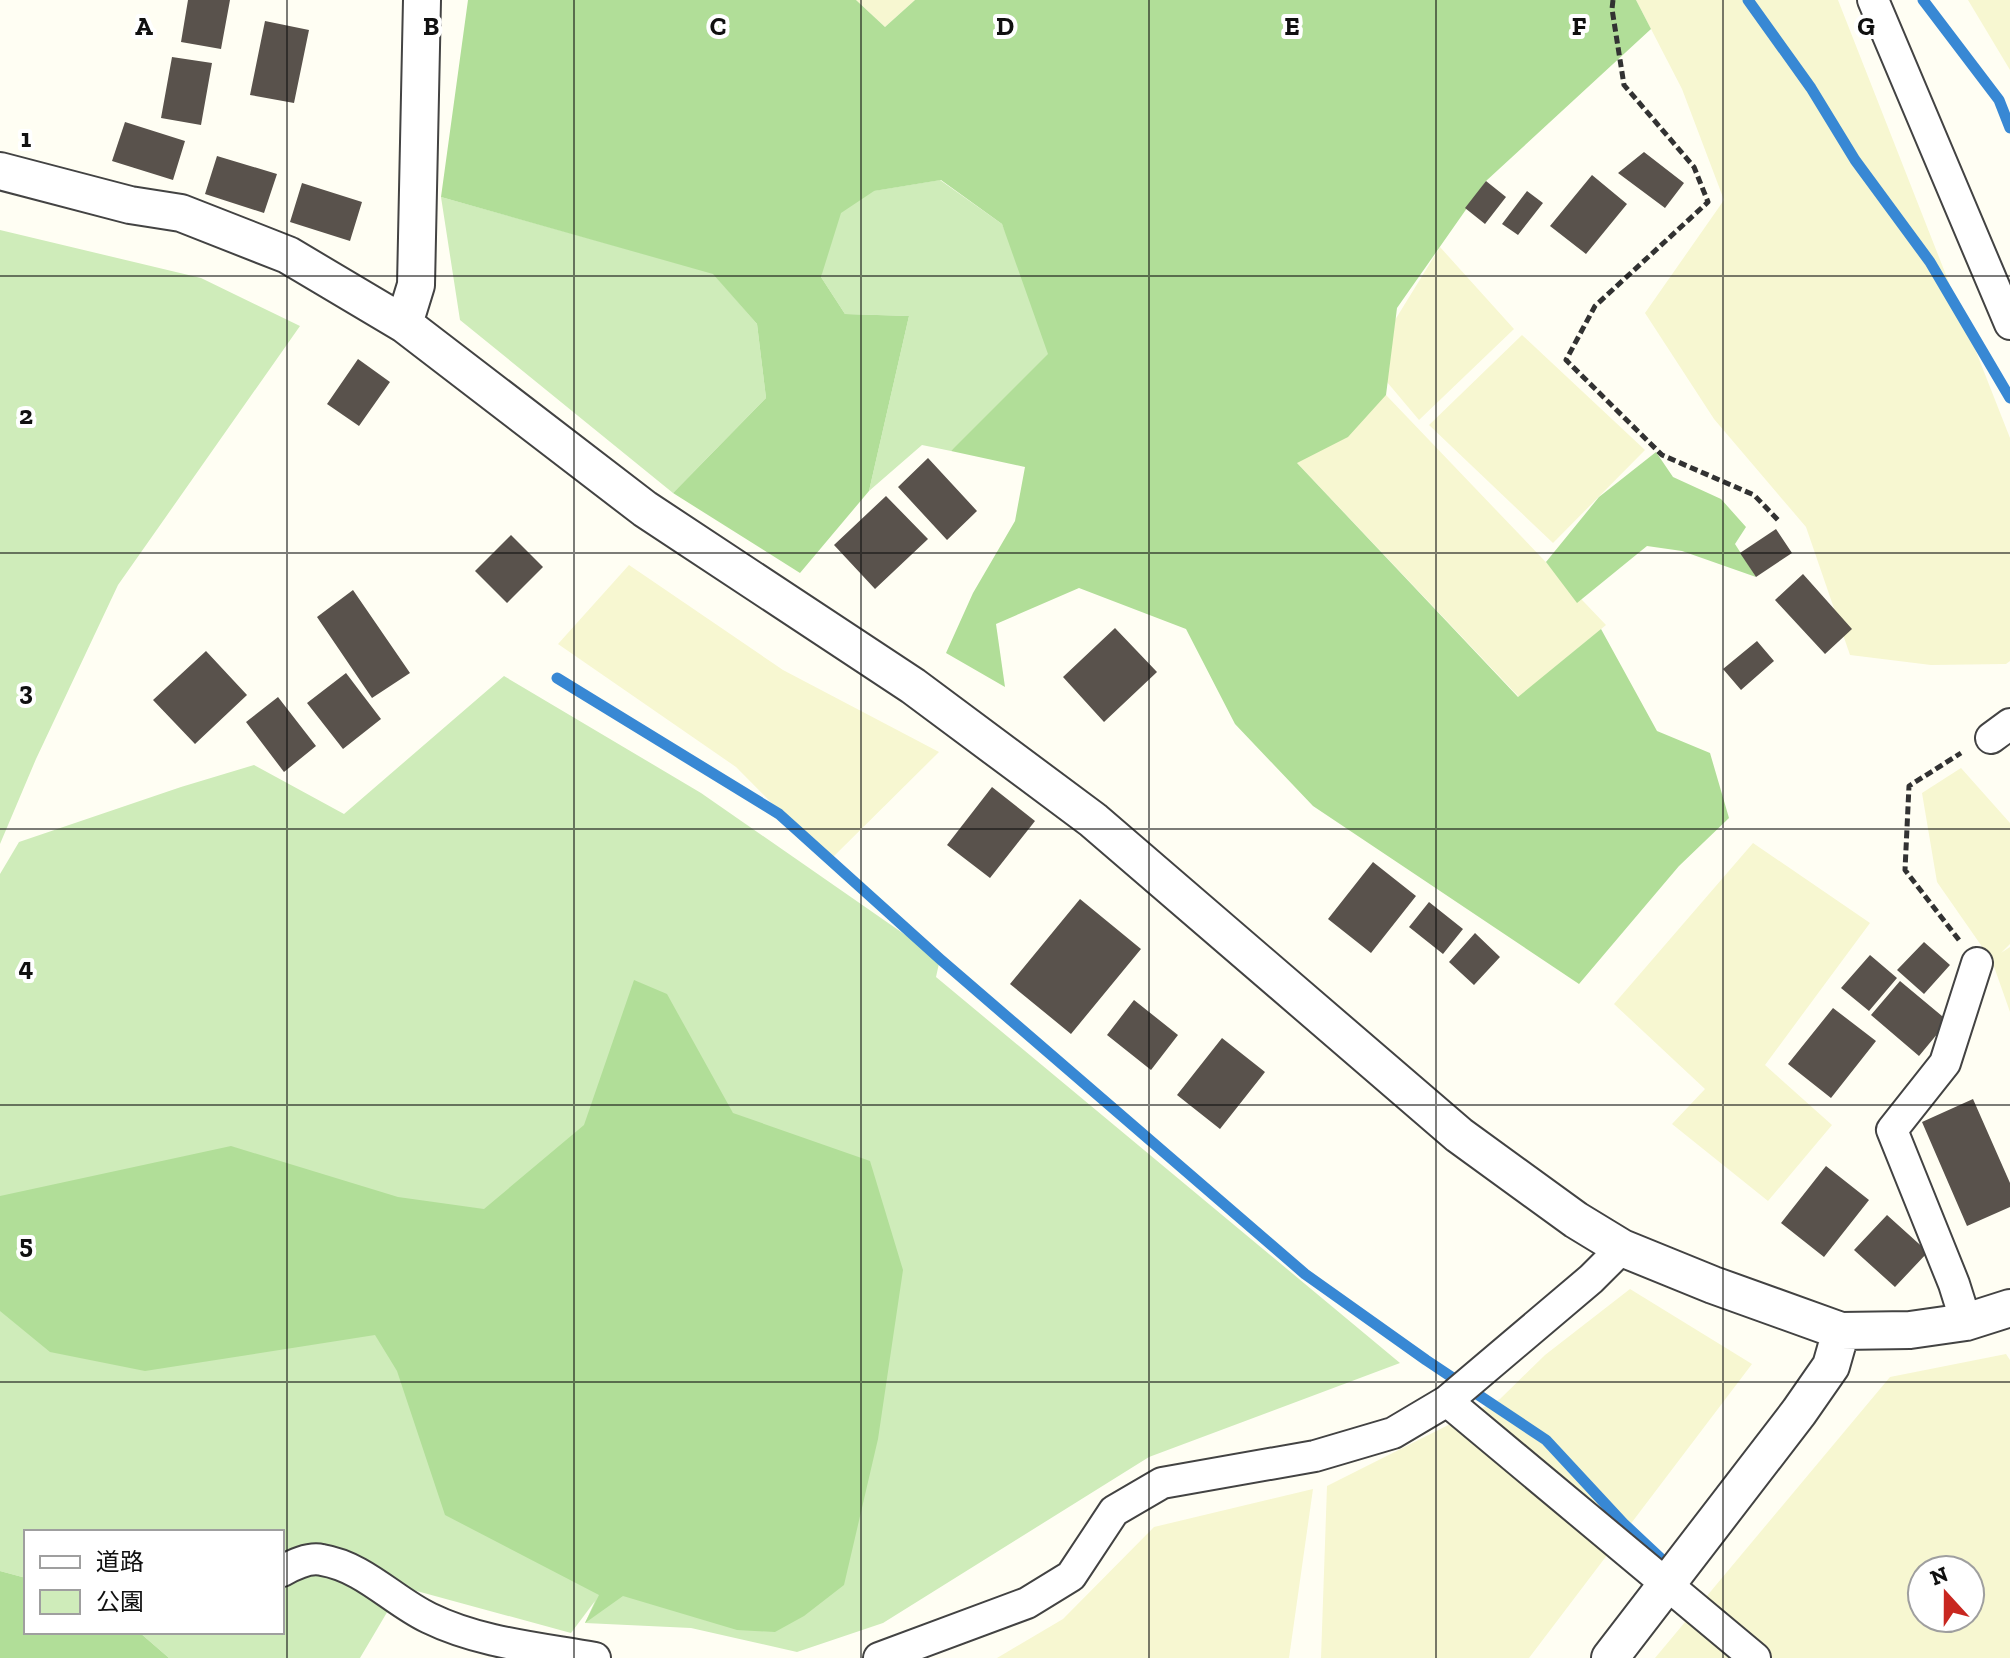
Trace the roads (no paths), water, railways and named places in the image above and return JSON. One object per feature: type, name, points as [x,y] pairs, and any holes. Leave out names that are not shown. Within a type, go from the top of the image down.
[{"type":"street","points":[[404,324],[416,285],[422,0]]},
{"type":"street","points":[[1873,0],[2010,324]]},
{"type":"street","points":[[0,171],[130,205],[181,213],[288,255],[404,324],[645,509],[913,686],[1093,820],[1459,1135],[1576,1220],[1622,1248],[1841,1331],[1910,1330],[1966,1322],[2008,1311]]},
{"type":"street","points":[[1966,1322],[1954,1284],[1892,1130],[1945,1063],[1977,963]]},
{"type":"street","points":[[879,1658],[1027,1603],[1071,1576],[1114,1511],[1162,1483],[1315,1456],[1393,1433],[1447,1401],[1591,1279],[1622,1248]]},
{"type":"street","points":[[1610,1658],[1831,1366],[1841,1331]]},
{"type":"street","points":[[1447,1401],[1755,1658]]},
{"type":"street","points":[[284,1570],[321,1559],[366,1577],[429,1618],[485,1638],[595,1658]]},
{"type":"waterway","points":[[1748,0],[1811,88],[1855,160],[1930,262],[2010,398]]},
{"type":"waterway","points":[[1923,0],[1999,100],[2010,128]]},
{"type":"waterway","points":[[557,678],[779,814],[940,959],[1305,1274],[1546,1440],[1623,1523],[1671,1568]]}]
